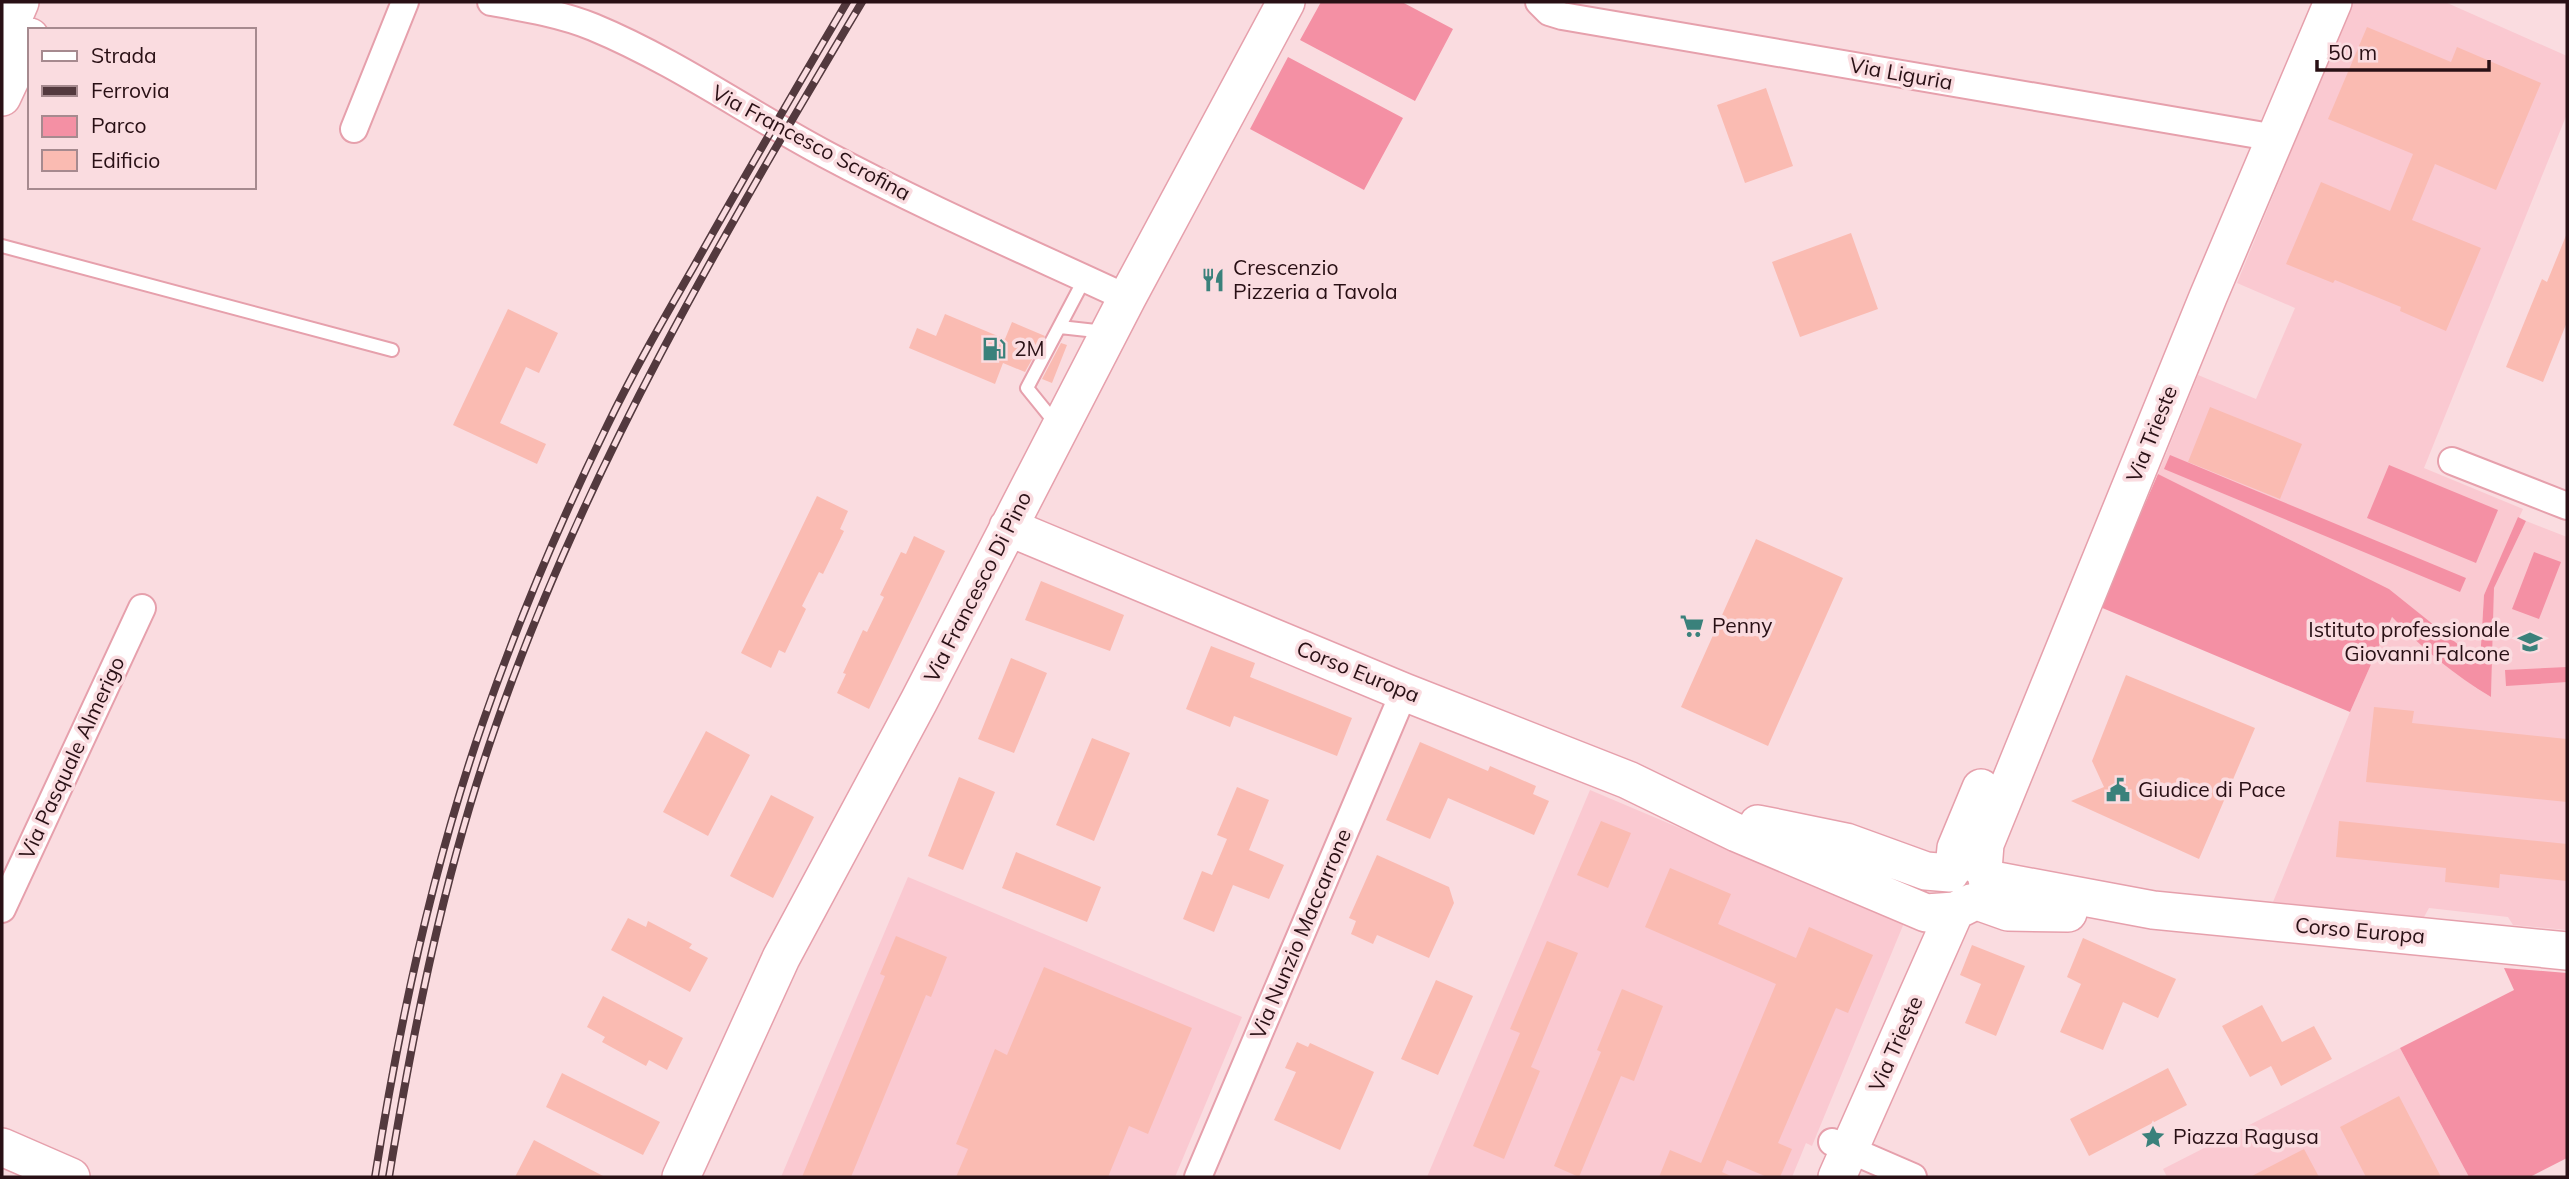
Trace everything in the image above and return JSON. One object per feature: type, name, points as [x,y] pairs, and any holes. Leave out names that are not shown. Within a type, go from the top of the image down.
[{"type":"street","points":[[2,44],[20,2]]},
{"type":"street","points":[[34,28],[46,2]]},
{"type":"street","points":[[354,129],[405,2]]},
{"type":"street","name":"Via Francesco Scrofina","points":[[491,2],[542,12],[591,26],[643,50],[822,153],[1127,298]]},
{"type":"street","name":"Via Francesco Di Pino","points":[[681,1177],[781,958],[919,701],[1109,332],[1286,2]]},
{"type":"street","name":"Via Trieste","points":[[1817,1177],[1839,1156],[1985,844],[2264,136],[2308,2]]},
{"type":"street","name":"Via Trieste","points":[[2264,136],[2333,2]]},
{"type":"street","name":"Via Liguria","points":[[1544,7],[1562,16],[2264,136]]},
{"type":"street","points":[[2,97],[28,41]]},
{"type":"street","points":[[2452,461],[2567,506]]},
{"type":"street","name":"Corso Europa","points":[[1008,527],[1404,692],[1666,797]]},
{"type":"street","name":"Via Pasquale Almerigo","points":[[2,909],[142,608]]},
{"type":"street","name":"Via Nunzio Maccarrone","points":[[1198,1177],[1404,692]]},
{"type":"street","points":[[1666,797],[1768,827],[1846,842],[1926,871],[1963,890]]},
{"type":"street","points":[[1666,797],[1737,833],[1880,893],[1963,890]]},
{"type":"street","points":[[1880,893],[1877,881],[1890,858]]},
{"type":"street","name":"Corso Europa","points":[[1963,890],[2008,912],[2081,914],[2152,910],[2567,951]]},
{"type":"street","points":[[2,1147],[71,1177]]},
{"type":"street","points":[[1839,1156],[1913,1177]]},
{"type":"lane","points":[[2,246],[392,350]]},
{"type":"lane","points":[[1059,428],[1027,388],[1085,278]]},
{"type":"lane","points":[[1059,327],[1109,332]]},
{"type":"shaded area","points":[[2353,2],[2445,2],[2567,56],[2567,114],[2424,468],[2523,509],[2484,595],[2480,663],[2389,589],[2158,474],[2198,375],[2256,399],[2295,308],[2237,283]]},
{"type":"shaded area","points":[[2526,521],[2567,537],[2567,930],[2513,925],[2508,917],[2429,908],[2424,917],[2273,902],[2350,712],[2392,617],[2409,634],[2491,697],[2494,588]]},
{"type":"shaded area","points":[[1590,790],[1904,923],[1812,1146],[1806,1143],[1792,1177],[1427,1177]]},
{"type":"shaded area","points":[[908,877],[1242,1017],[1175,1177],[781,1177]]},
{"type":"shaded area","points":[[2400,1048],[2469,1177],[2167,1177],[2163,1169]]},
{"type":"green space","points":[[1321,2],[1402,2],[1453,29],[1415,101],[1300,40]]},
{"type":"green space","points":[[1288,57],[1403,118],[1364,190],[1250,129]]},
{"type":"green space","points":[[2170,455],[2466,578],[2460,592],[2164,469]]},
{"type":"green space","points":[[2389,465],[2498,510],[2476,563],[2367,518]]},
{"type":"green space","points":[[2158,474],[2389,589],[2480,662],[2484,595],[2518,517],[2526,521],[2494,588],[2491,697],[2439,660],[2392,617],[2350,712],[2100,607]]},
{"type":"green space","points":[[2534,552],[2561,562],[2539,619],[2512,609]]},
{"type":"green space","points":[[2567,667],[2567,682],[2506,686],[2505,670]]},
{"type":"green space","points":[[2504,968],[2567,973],[2567,1158],[2530,1177],[2469,1177],[2400,1048],[2514,990]]},
{"type":"building","points":[[2367,27],[2451,62],[2457,47],[2541,83],[2496,190],[2435,164],[2412,220],[2481,248],[2446,331],[2400,311],[2401,307],[2335,280],[2333,283],[2286,264],[2321,182],[2390,211],[2413,154],[2328,119]]},
{"type":"building","points":[[1766,88],[1793,166],[1745,183],[1717,105]]},
{"type":"building","points":[[1851,233],[1878,309],[1800,337],[1772,262]]},
{"type":"building","points":[[2567,233],[2567,322],[2543,382],[2506,367],[2542,279],[2547,282]]},
{"type":"building","points":[[508,309],[558,333],[539,373],[526,367],[500,423],[546,444],[537,464],[453,425]]},
{"type":"building","points":[[945,314],[1005,339],[1012,322],[1045,336],[1025,372],[1003,363],[995,384],[909,348],[917,328],[936,336]]},
{"type":"building","points":[[1061,343],[1067,345],[1052,383],[1042,379]]},
{"type":"building","points":[[2210,407],[2302,444],[2280,499],[2188,462]]},
{"type":"building","points":[[817,496],[848,511],[840,529],[844,531],[823,574],[819,572],[802,606],[806,609],[785,653],[779,650],[771,668],[741,653]]},
{"type":"building","points":[[914,536],[945,551],[869,709],[837,693],[863,630],[867,632],[884,597],[880,595],[901,552],[906,554]]},
{"type":"building","points":[[1756,539],[1843,578],[1768,746],[1681,707]]},
{"type":"building","points":[[1041,581],[1124,615],[1110,651],[1025,620]]},
{"type":"building","points":[[1211,646],[1255,663],[1250,677],[1352,718],[1337,756],[1234,716],[1230,727],[1186,709]]},
{"type":"building","points":[[1011,658],[1047,673],[1014,753],[978,739]]},
{"type":"building","points":[[2126,675],[2255,728],[2199,859],[2071,801],[2104,787],[2092,761]]},
{"type":"building","points":[[2374,707],[2414,711],[2412,723],[2567,739],[2567,802],[2366,782]]},
{"type":"building","points":[[706,731],[750,755],[708,836],[663,812]]},
{"type":"building","points":[[1092,738],[1130,753],[1094,841],[1056,825]]},
{"type":"building","points":[[1420,742],[1488,771],[1490,766],[1536,786],[1533,794],[1549,801],[1534,835],[1448,798],[1430,839],[1386,820]]},
{"type":"building","points":[[959,777],[995,792],[963,870],[928,856]]},
{"type":"building","points":[[1237,787],[1269,800],[1249,850],[1284,865],[1269,899],[1233,885],[1214,932],[1183,919],[1202,871],[1212,875],[1227,839],[1217,835]]},
{"type":"building","points":[[771,795],[814,817],[773,898],[730,876]]},
{"type":"building","points":[[1601,821],[1631,833],[1608,888],[1577,875]]},
{"type":"building","points":[[2339,821],[2567,844],[2567,881],[2500,874],[2499,888],[2445,882],[2446,868],[2336,857]]},
{"type":"building","points":[[1016,852],[1101,887],[1087,922],[1002,888]]},
{"type":"building","points":[[1377,855],[1449,887],[1454,903],[1429,958],[1377,935],[1373,944],[1351,934],[1356,921],[1349,918]]},
{"type":"building","points":[[1670,868],[1731,894],[1718,924],[1796,958],[1809,927],[1873,955],[1848,1013],[1836,1008],[1778,1143],[1792,1149],[1780,1177],[1767,1177],[1727,1160],[1722,1172],[1733,1177],[1659,1177],[1670,1150],[1701,1163],[1776,984],[1645,927]]},
{"type":"building","points":[[628,918],[646,927],[648,921],[692,944],[689,948],[708,958],[690,992],[611,950]]},
{"type":"building","points":[[896,936],[947,957],[931,997],[926,995],[851,1177],[802,1177],[885,976],[880,974]]},
{"type":"building","points":[[2083,938],[2176,979],[2158,1018],[2123,1002],[2103,1050],[2060,1032],[2081,984],[2067,977]]},
{"type":"building","points":[[1547,941],[1578,953],[1531,1067],[1540,1071],[1504,1159],[1473,1146],[1520,1033],[1510,1029]]},
{"type":"building","points":[[1972,945],[2025,966],[1996,1036],[1965,1023],[1981,984],[1960,975]]},
{"type":"building","points":[[1044,967],[1192,1028],[1148,1134],[1129,1126],[1108,1177],[956,1177],[968,1149],[956,1144],[995,1049],[1007,1055]]},
{"type":"building","points":[[1436,980],[1473,996],[1438,1075],[1401,1059]]},
{"type":"building","points":[[1622,989],[1663,1006],[1634,1081],[1621,1076],[1579,1177],[1554,1166],[1601,1052],[1597,1050]]},
{"type":"building","points":[[603,996],[683,1038],[667,1070],[649,1060],[646,1066],[602,1042],[605,1037],[587,1027]]},
{"type":"building","points":[[2262,1005],[2282,1042],[2314,1026],[2332,1059],[2281,1086],[2271,1066],[2250,1077],[2222,1026]]},
{"type":"building","points":[[1297,1042],[1308,1047],[1310,1043],[1374,1072],[1340,1150],[1274,1120],[1296,1072],[1285,1068]]},
{"type":"building","points":[[2168,1068],[2187,1105],[2089,1156],[2070,1119]]},
{"type":"building","points":[[562,1073],[660,1122],[643,1155],[546,1107]]},
{"type":"building","points":[[2399,1096],[2441,1177],[2366,1177],[2340,1127]]},
{"type":"building","points":[[534,1140],[605,1177],[515,1177]]},
{"type":"building","points":[[2304,1149],[2319,1177],[2250,1177]]},
{"type":"railway","points":[[375,1177],[406,1005],[433,890],[483,722],[525,609],[573,499],[627,386],[847,2]]},
{"type":"railway","points":[[389,1177],[420,1007],[460,838],[495,728],[531,632],[570,538],[660,356],[708,266],[862,2]]},
{"type":"place","name":"Crescenzio Pizzeria a Tavola","points":[[1213,280]]},
{"type":"place","name":"2M","points":[[994,349]]},
{"type":"place","name":"Penny","points":[[1692,626]]},
{"type":"place","name":"Istituto professionale Giovanni Falcone","points":[[2530,642]]},
{"type":"place","name":"Giudice di Pace","points":[[2118,790]]},
{"type":"place","name":"Piazza Ragusa","points":[[2153,1137]]}]
